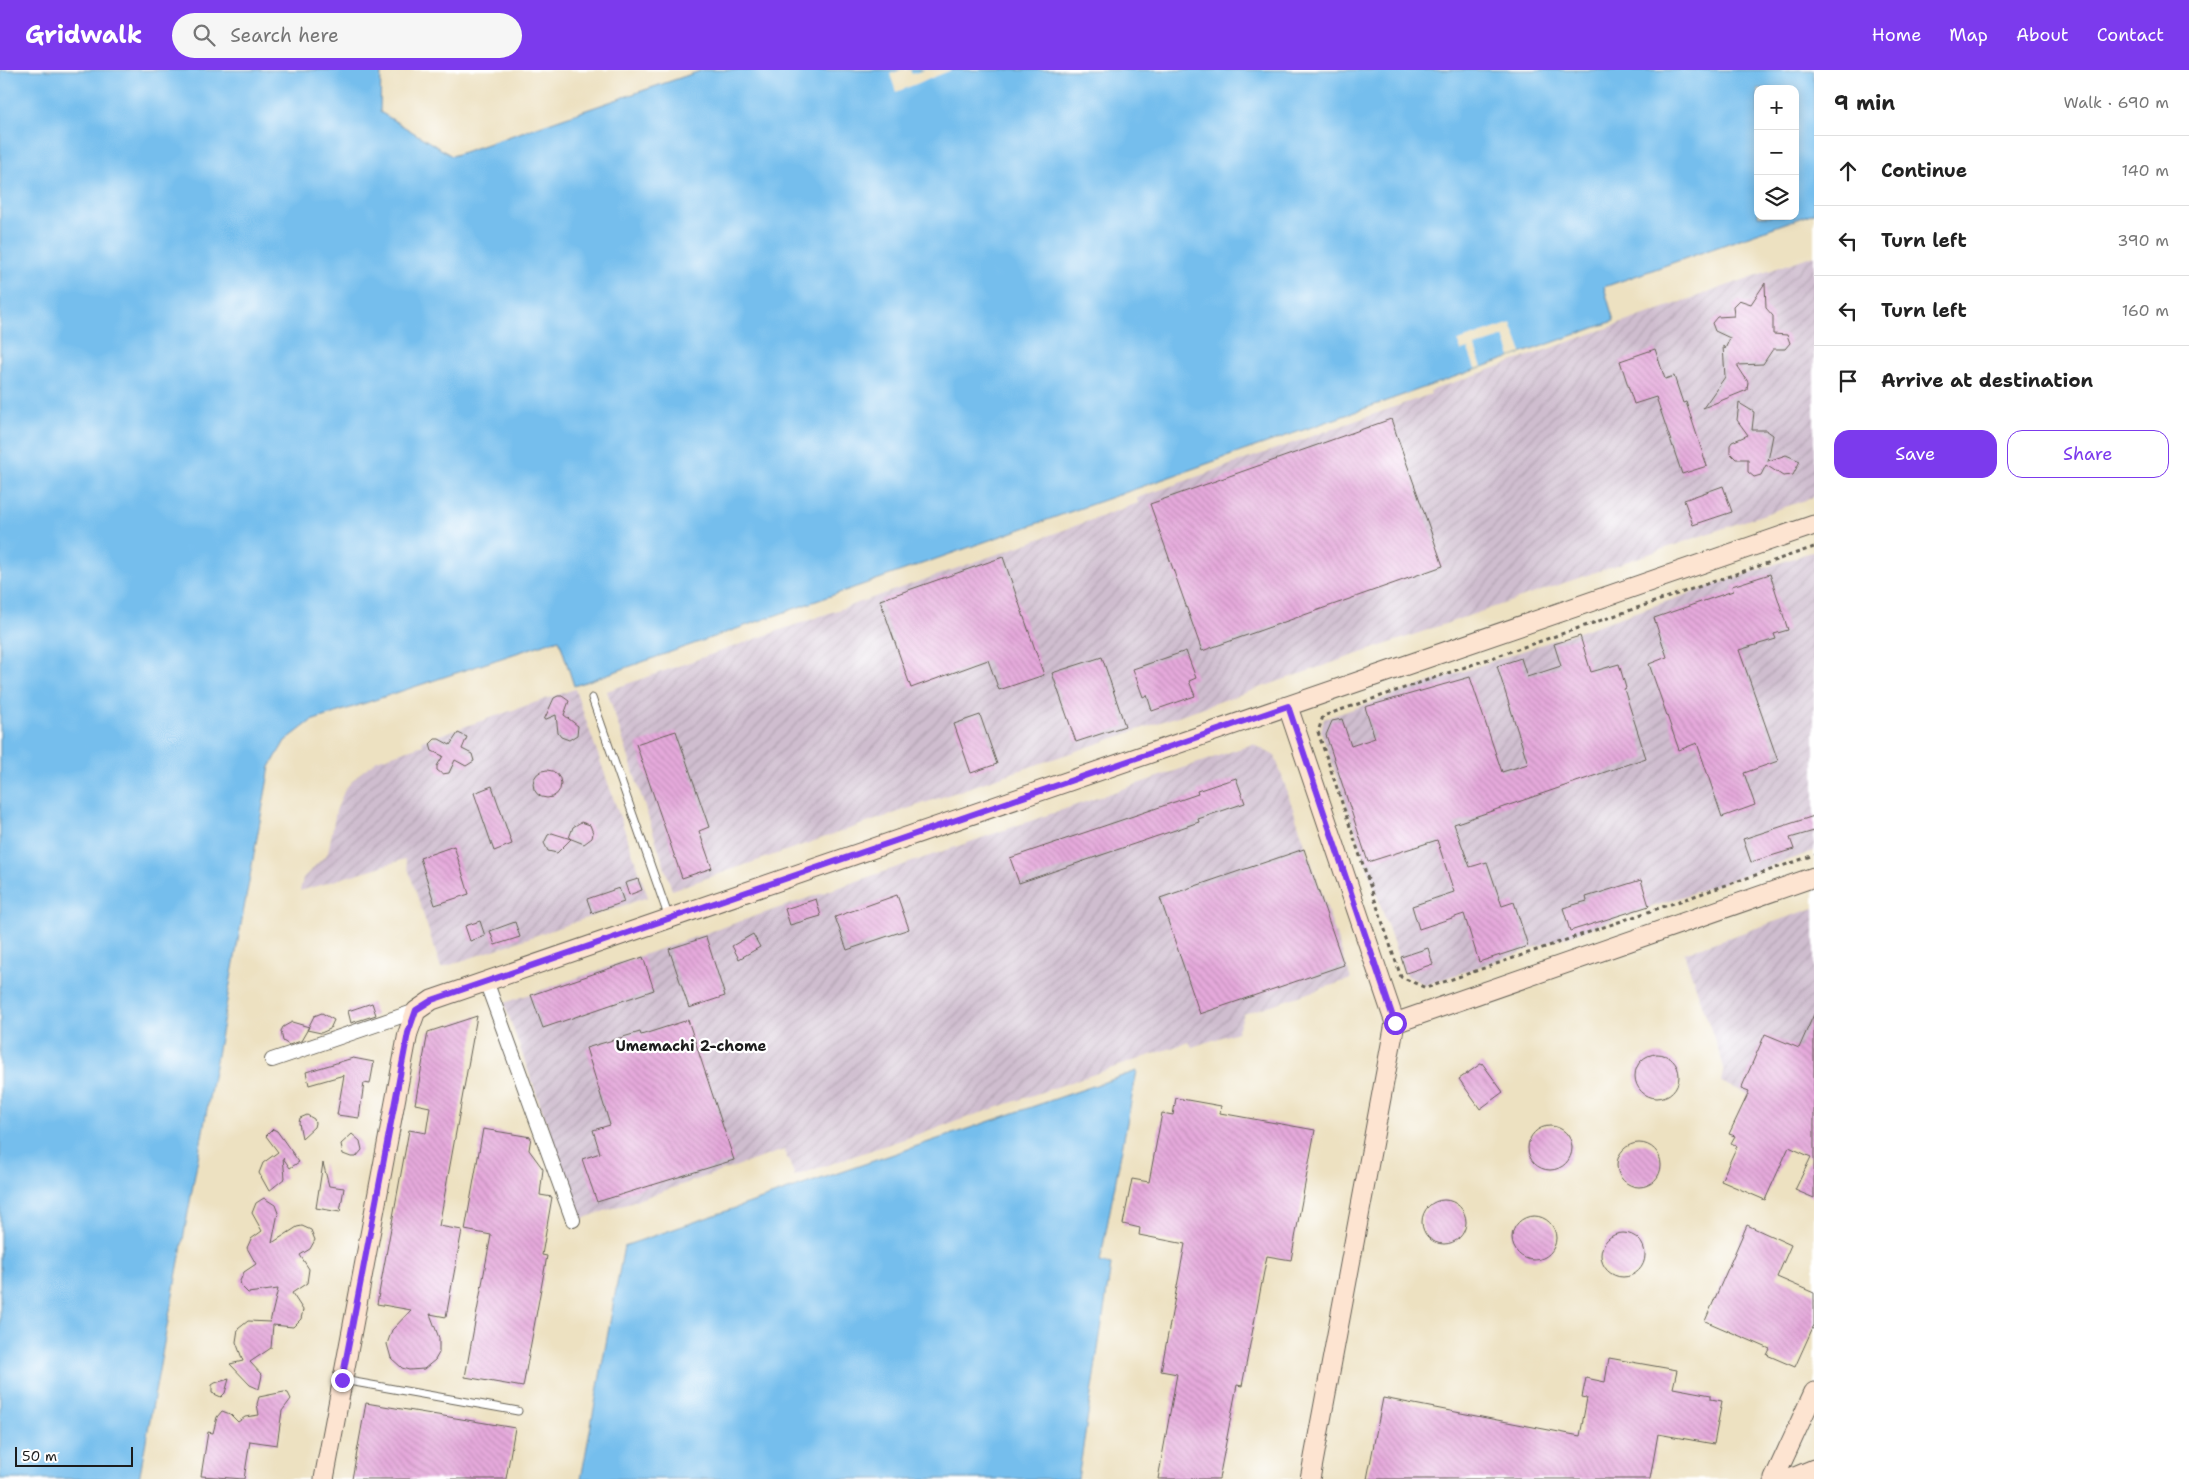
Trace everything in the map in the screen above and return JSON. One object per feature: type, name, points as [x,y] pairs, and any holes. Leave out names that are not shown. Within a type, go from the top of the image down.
[{"type":"street","points":[[272,1060],[416,1010],[432,1000],[486,981],[1814,525]]},
{"type":"street","points":[[1288,706],[1395,1023],[1310,1479]]},
{"type":"street","points":[[1395,1023],[1814,877]]},
{"type":"street","points":[[486,981],[574,1220]]},
{"type":"street","points":[[324,1479],[408,1033],[416,1010]]},
{"type":"street","points":[[1774,1479],[1814,1392]]},
{"type":"street","points":[[1790,1479],[1814,1468]]},
{"type":"lane","points":[[592,698],[669,918]]},
{"type":"lane","points":[[342,1380],[518,1411]]},
{"type":"path","points":[[1814,547],[1323,716],[1318,732],[1402,977],[1426,988],[1814,855]]},
{"type":"shaded area","points":[[1814,255],[1814,497],[672,890],[607,691],[1009,550],[1138,503],[1137,498],[1431,394],[1430,391]]},
{"type":"shaded area","points":[[1814,551],[1814,851],[1426,985],[1404,974],[1321,731],[1324,719]]},
{"type":"shaded area","points":[[575,689],[648,897],[441,968],[405,859],[300,891],[303,878],[328,853],[336,811],[345,789],[359,774],[377,760],[423,745],[422,741]]},
{"type":"shaded area","points":[[1253,744],[1275,756],[1351,979],[1244,1014],[1237,1032],[1192,1047],[1189,1042],[795,1176],[784,1150],[581,1219],[504,1003]]},
{"type":"shaded area","points":[[1814,908],[1814,1123],[1721,1082],[1724,1067],[1684,953]]},
{"type":"water","points":[[0,70],[381,70],[380,112],[452,156],[703,70],[1814,70],[1814,213],[1799,218],[1799,85],[1754,85],[1754,220],[1794,220],[1604,287],[1614,321],[574,686],[559,639],[311,721],[285,741],[270,767],[139,1479],[0,1479]]},
{"type":"water","points":[[1137,1071],[1100,1262],[1111,1265],[1078,1479],[581,1479],[624,1246]]},
{"type":"pier","points":[[901,70],[910,70],[912,74],[924,70],[952,70],[896,92],[890,74]]},
{"type":"pier","points":[[1511,323],[1522,353],[1511,357],[1504,337],[1475,347],[1482,367],[1475,369],[1468,349],[1461,351],[1458,341]]},
{"type":"building","points":[[1765,283],[1766,308],[1773,316],[1773,334],[1787,335],[1790,343],[1785,349],[1773,349],[1763,364],[1737,365],[1748,382],[1747,390],[1703,408],[1725,377],[1723,346],[1725,349],[1730,338],[1715,331],[1712,323],[1717,317],[1734,316],[1733,306],[1739,300],[1751,304]]},
{"type":"building","points":[[1655,349],[1665,379],[1674,376],[1683,403],[1686,402],[1707,466],[1682,474],[1656,397],[1634,404],[1620,361]]},
{"type":"building","points":[[1739,403],[1754,412],[1752,430],[1766,430],[1773,435],[1768,461],[1786,455],[1800,461],[1793,475],[1783,476],[1766,465],[1761,475],[1754,477],[1748,472],[1748,459],[1736,459],[1730,453],[1732,442],[1748,435],[1737,420]]},
{"type":"building","points":[[1391,419],[1443,566],[1202,651],[1150,504]]},
{"type":"building","points":[[1723,486],[1732,512],[1693,525],[1684,500]]},
{"type":"building","points":[[1003,557],[1044,675],[999,690],[988,660],[911,688],[880,600]]},
{"type":"building","points":[[1770,574],[1788,630],[1774,634],[1776,639],[1739,650],[1778,761],[1744,773],[1755,805],[1722,817],[1697,743],[1679,750],[1649,664],[1667,657],[1654,618],[1733,591],[1732,586]]},
{"type":"building","points":[[1580,636],[1591,672],[1619,664],[1626,688],[1624,689],[1646,758],[1454,824],[1470,867],[1487,862],[1502,906],[1514,902],[1528,946],[1479,962],[1464,914],[1419,929],[1412,906],[1454,892],[1437,840],[1368,862],[1326,735],[1332,721],[1342,719],[1351,746],[1375,738],[1365,707],[1470,677],[1502,772],[1528,764],[1497,666],[1521,658],[1527,677],[1561,666],[1554,644]]},
{"type":"building","points":[[1186,651],[1196,678],[1189,681],[1195,696],[1152,711],[1147,695],[1143,697],[1133,669]]},
{"type":"building","points":[[1102,657],[1125,726],[1076,742],[1052,673]]},
{"type":"building","points":[[562,696],[569,701],[564,715],[578,726],[577,735],[569,740],[561,737],[558,733],[556,715],[544,720],[554,698]]},
{"type":"building","points":[[980,715],[997,764],[971,773],[954,724]]},
{"type":"building","points":[[676,731],[709,827],[699,831],[712,868],[682,878],[636,744]]},
{"type":"building","points":[[458,733],[467,737],[462,749],[472,754],[474,761],[466,766],[455,760],[449,773],[442,774],[437,770],[437,766],[443,756],[432,751],[430,744],[435,739],[439,739],[450,745]]},
{"type":"building","points":[[547,770],[557,774],[561,784],[557,794],[547,798],[537,794],[533,784],[537,774]]},
{"type":"building","points":[[1236,778],[1245,803],[1198,819],[1199,822],[1019,883],[1010,858],[1198,794],[1197,791]]},
{"type":"building","points":[[492,786],[512,844],[494,851],[474,793]]},
{"type":"building","points":[[1814,816],[1814,831],[1790,838],[1794,849],[1751,862],[1743,839]]},
{"type":"building","points":[[581,822],[590,825],[593,833],[592,838],[584,844],[569,838],[573,827]]},
{"type":"building","points":[[552,833],[571,839],[557,853],[548,851],[544,843],[548,835]]},
{"type":"building","points":[[454,846],[469,894],[435,905],[420,858]]},
{"type":"building","points":[[1304,849],[1344,965],[1200,1014],[1160,898]]},
{"type":"building","points":[[638,879],[642,890],[629,895],[625,883]]},
{"type":"building","points":[[1641,880],[1649,906],[1570,931],[1563,908],[1587,901],[1586,897]]},
{"type":"building","points":[[619,888],[624,902],[592,913],[587,899]]},
{"type":"building","points":[[897,895],[909,929],[847,950],[835,917]]},
{"type":"building","points":[[816,899],[821,916],[790,925],[785,909]]},
{"type":"building","points":[[480,921],[485,936],[470,941],[465,926]]},
{"type":"building","points":[[515,922],[520,937],[495,945],[490,931]]},
{"type":"building","points":[[753,934],[760,947],[739,959],[732,946]]},
{"type":"building","points":[[706,937],[725,996],[689,1008],[669,949]]},
{"type":"building","points":[[1428,948],[1433,964],[1406,973],[1401,957]]},
{"type":"building","points":[[643,957],[654,990],[543,1028],[531,995]]},
{"type":"building","points":[[372,1003],[376,1015],[351,1023],[348,1011]]},
{"type":"building","points":[[322,1013],[334,1020],[330,1029],[321,1033],[307,1030],[314,1016]]},
{"type":"building","points":[[1814,1014],[1814,1198],[1795,1190],[1811,1157],[1789,1147],[1765,1200],[1721,1181],[1737,1146],[1731,1143],[1735,1136],[1729,1134],[1749,1092],[1741,1089],[1765,1034],[1799,1048]]},
{"type":"building","points":[[477,1016],[439,1226],[462,1230],[446,1317],[430,1314],[439,1338],[439,1353],[435,1360],[424,1369],[409,1370],[402,1368],[391,1358],[387,1344],[392,1330],[411,1310],[377,1304],[409,1130],[426,1133],[430,1107],[415,1104],[428,1032]]},
{"type":"building","points":[[688,1020],[734,1160],[597,1202],[582,1159],[600,1153],[593,1130],[610,1125],[586,1048],[640,1032],[641,1035]]},
{"type":"building","points":[[292,1022],[309,1027],[301,1041],[289,1045],[283,1041],[281,1031],[283,1027]]},
{"type":"building","points":[[1661,1054],[1673,1060],[1678,1067],[1678,1085],[1673,1092],[1666,1097],[1653,1098],[1645,1095],[1638,1088],[1635,1072],[1638,1064],[1645,1057]]},
{"type":"building","points":[[353,1058],[374,1062],[370,1084],[364,1083],[359,1118],[337,1115],[344,1075],[309,1085],[306,1072]]},
{"type":"building","points":[[1482,1063],[1503,1092],[1480,1109],[1459,1079]]},
{"type":"building","points":[[1176,1098],[1221,1106],[1220,1113],[1315,1130],[1291,1260],[1267,1256],[1242,1386],[1237,1385],[1219,1479],[1158,1479],[1177,1374],[1161,1371],[1185,1244],[1139,1235],[1140,1228],[1123,1224],[1132,1179],[1149,1182],[1162,1113],[1173,1115]]},
{"type":"building","points":[[307,1115],[314,1119],[315,1123],[314,1127],[302,1138],[300,1118]]},
{"type":"building","points":[[1554,1126],[1566,1132],[1571,1139],[1571,1157],[1566,1164],[1559,1169],[1546,1170],[1538,1167],[1531,1160],[1528,1144],[1531,1136],[1538,1129]]},
{"type":"building","points":[[273,1129],[277,1131],[299,1162],[290,1168],[283,1158],[285,1178],[269,1191],[259,1173],[263,1163],[278,1152],[266,1136]]},
{"type":"building","points":[[483,1129],[531,1137],[529,1150],[543,1169],[540,1195],[552,1197],[542,1255],[547,1256],[523,1387],[465,1377],[491,1235],[465,1230]]},
{"type":"building","points":[[352,1134],[360,1141],[362,1150],[356,1157],[343,1154],[341,1144]]},
{"type":"building","points":[[1643,1143],[1655,1149],[1660,1156],[1660,1174],[1655,1181],[1648,1186],[1635,1187],[1627,1184],[1620,1177],[1617,1161],[1620,1153],[1627,1146]]},
{"type":"building","points":[[323,1163],[329,1186],[344,1188],[340,1212],[316,1208]]},
{"type":"building","points":[[264,1198],[275,1205],[278,1213],[272,1243],[297,1227],[302,1226],[311,1230],[315,1240],[310,1249],[300,1255],[309,1269],[307,1283],[292,1293],[303,1310],[301,1319],[293,1327],[273,1325],[271,1348],[250,1362],[262,1375],[259,1389],[250,1385],[230,1364],[243,1361],[236,1342],[238,1329],[248,1321],[270,1322],[278,1289],[248,1293],[241,1286],[240,1281],[244,1272],[256,1264],[247,1248],[251,1239],[262,1231],[252,1213],[256,1203]]},
{"type":"building","points":[[1448,1200],[1460,1206],[1465,1213],[1465,1231],[1460,1238],[1453,1243],[1440,1244],[1432,1241],[1425,1234],[1422,1218],[1425,1210],[1432,1203]]},
{"type":"building","points":[[1538,1216],[1550,1222],[1555,1229],[1555,1247],[1550,1254],[1543,1259],[1530,1260],[1522,1257],[1515,1250],[1512,1234],[1515,1226],[1522,1219]]},
{"type":"building","points":[[1747,1225],[1791,1245],[1777,1277],[1814,1293],[1814,1325],[1795,1367],[1767,1355],[1770,1349],[1705,1321]]},
{"type":"building","points":[[1627,1233],[1639,1239],[1644,1246],[1644,1264],[1639,1271],[1632,1276],[1619,1277],[1611,1274],[1604,1267],[1601,1251],[1604,1243],[1611,1236]]},
{"type":"building","points":[[1609,1358],[1677,1370],[1673,1388],[1711,1395],[1711,1399],[1722,1401],[1714,1444],[1658,1434],[1650,1479],[1367,1479],[1383,1398],[1580,1436],[1587,1398],[1582,1397],[1586,1378],[1605,1382]]},
{"type":"building","points":[[229,1379],[225,1393],[221,1397],[212,1393],[212,1385]]},
{"type":"building","points":[[284,1392],[288,1393],[291,1399],[282,1411],[277,1445],[250,1441],[244,1479],[201,1476],[208,1432],[213,1433],[217,1417],[222,1411],[230,1414],[238,1422],[245,1417],[259,1415],[257,1404],[259,1397]]},
{"type":"building","points":[[366,1403],[515,1428],[506,1479],[352,1479]]},
{"type":"district","name":"Umemachi 2-chome","points":[[691,1046]]},
{"type":"route","points":[[342,1380],[408,1033],[416,1010],[432,1000],[1288,706],[1395,1023]]}]
